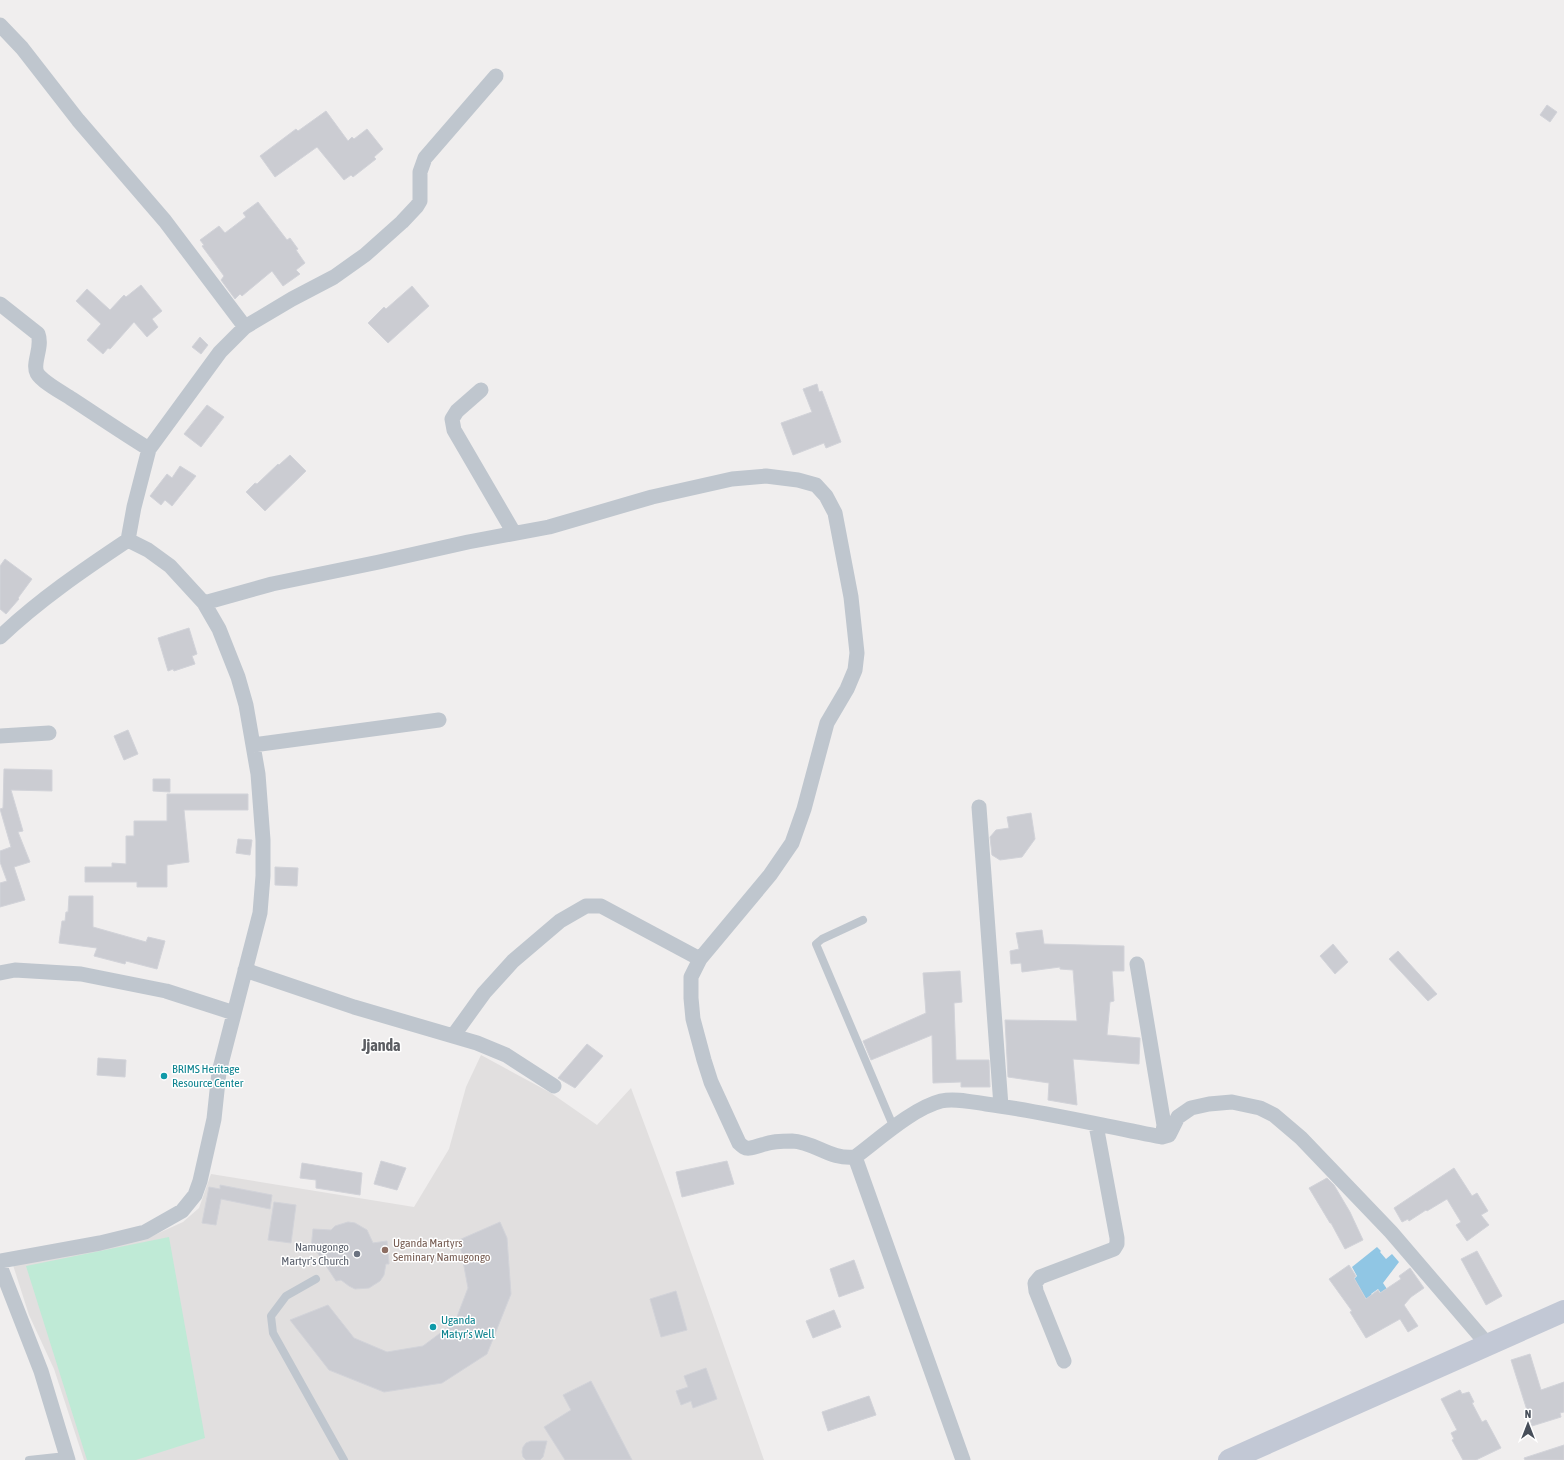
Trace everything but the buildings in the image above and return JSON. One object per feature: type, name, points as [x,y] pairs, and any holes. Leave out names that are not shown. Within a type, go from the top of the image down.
[{"type":"main road","points":[[1229,1460],[1564,1311]]},
{"type":"street","points":[[0,25],[22,48],[78,120],[165,221],[245,327]]},
{"type":"street","points":[[0,637],[23,616],[82,570],[128,540],[134,507],[149,449],[220,352],[245,327],[292,299],[334,277],[365,255],[402,222],[420,201],[420,172],[425,158],[496,76]]},
{"type":"street","points":[[0,304],[38,334],[40,341],[36,366],[37,372],[40,376],[55,388],[149,449]]},
{"type":"street","points":[[481,390],[456,411],[452,419],[454,430],[514,533]]},
{"type":"street","points":[[204,603],[272,584],[468,542],[549,527],[659,496],[732,479],[766,476],[798,480],[816,485],[826,496],[835,513],[851,597],[857,653],[855,670],[847,689],[827,723],[804,809],[792,843],[770,875],[700,960],[691,977],[692,1019],[711,1082],[739,1143],[744,1147],[750,1148],[772,1142],[794,1141],[808,1144],[826,1153],[837,1156],[847,1158],[855,1157],[894,1128],[930,1105],[941,1101],[953,1100],[1001,1106],[1162,1137],[1169,1135],[1178,1117],[1191,1108],[1209,1104],[1232,1102],[1260,1108],[1274,1115],[1301,1138],[1391,1232],[1488,1345]]},
{"type":"street","points":[[0,1261],[100,1243],[146,1232],[182,1211],[194,1195],[200,1181],[214,1118],[219,1072],[260,913],[263,876],[262,826],[258,774],[246,705],[238,677],[219,629],[204,603],[170,566],[148,550],[128,540]]},
{"type":"street","points":[[253,745],[439,720]]},
{"type":"street","points":[[0,736],[49,733]]},
{"type":"street","points":[[979,807],[1001,1106]]},
{"type":"street","points":[[453,1036],[484,993],[513,961],[560,921],[586,906],[601,906],[700,960]]},
{"type":"street","points":[[1137,964],[1164,1125],[1162,1137]]},
{"type":"street","points":[[0,973],[15,970],[81,974],[166,991],[234,1013]]},
{"type":"street","points":[[245,970],[354,1006],[477,1043],[506,1055],[554,1086]]},
{"type":"street","points":[[1064,1361],[1036,1291],[1035,1283],[1040,1277],[1114,1249],[1117,1244],[1096,1125]]},
{"type":"street","points":[[855,1157],[963,1460]]},
{"type":"street","points":[[0,1266],[41,1371],[67,1458]]},
{"type":"lane","points":[[863,920],[822,939],[816,944],[894,1128]]},
{"type":"lane","points":[[316,1279],[286,1296],[271,1316],[273,1333],[344,1460]]},
{"type":"lane","points":[[29,1460],[67,1458]]},
{"type":"shaded area","name":"Uganda Martyrs Seminary Namugongo","points":[[481,1055],[551,1093],[597,1125],[631,1088],[673,1201],[764,1460],[84,1460],[54,1369],[29,1315],[12,1262],[150,1237],[183,1222],[199,1208],[211,1174],[414,1207],[449,1149],[466,1087]]},
{"type":"green space","points":[[169,1237],[205,1438],[136,1460],[87,1460],[26,1266]]},
{"type":"water","points":[[1377,1247],[1386,1259],[1392,1254],[1399,1262],[1383,1283],[1387,1289],[1381,1293],[1378,1289],[1371,1294],[1374,1299],[1368,1302],[1354,1279],[1357,1276],[1352,1267]]},
{"type":"place","name":"BRIMS Heritage Resource Center","points":[[164,1076]]},
{"type":"place","name":"Uganda Martyrs Seminary Namugongo","points":[[385,1250]]},
{"type":"place","name":"Namugongo Martyr's Church","points":[[357,1254]]},
{"type":"place","name":"Uganda Matyr's Well","points":[[433,1327]]},
{"type":"district","name":"Jjanda","points":[[381,1045]]}]
